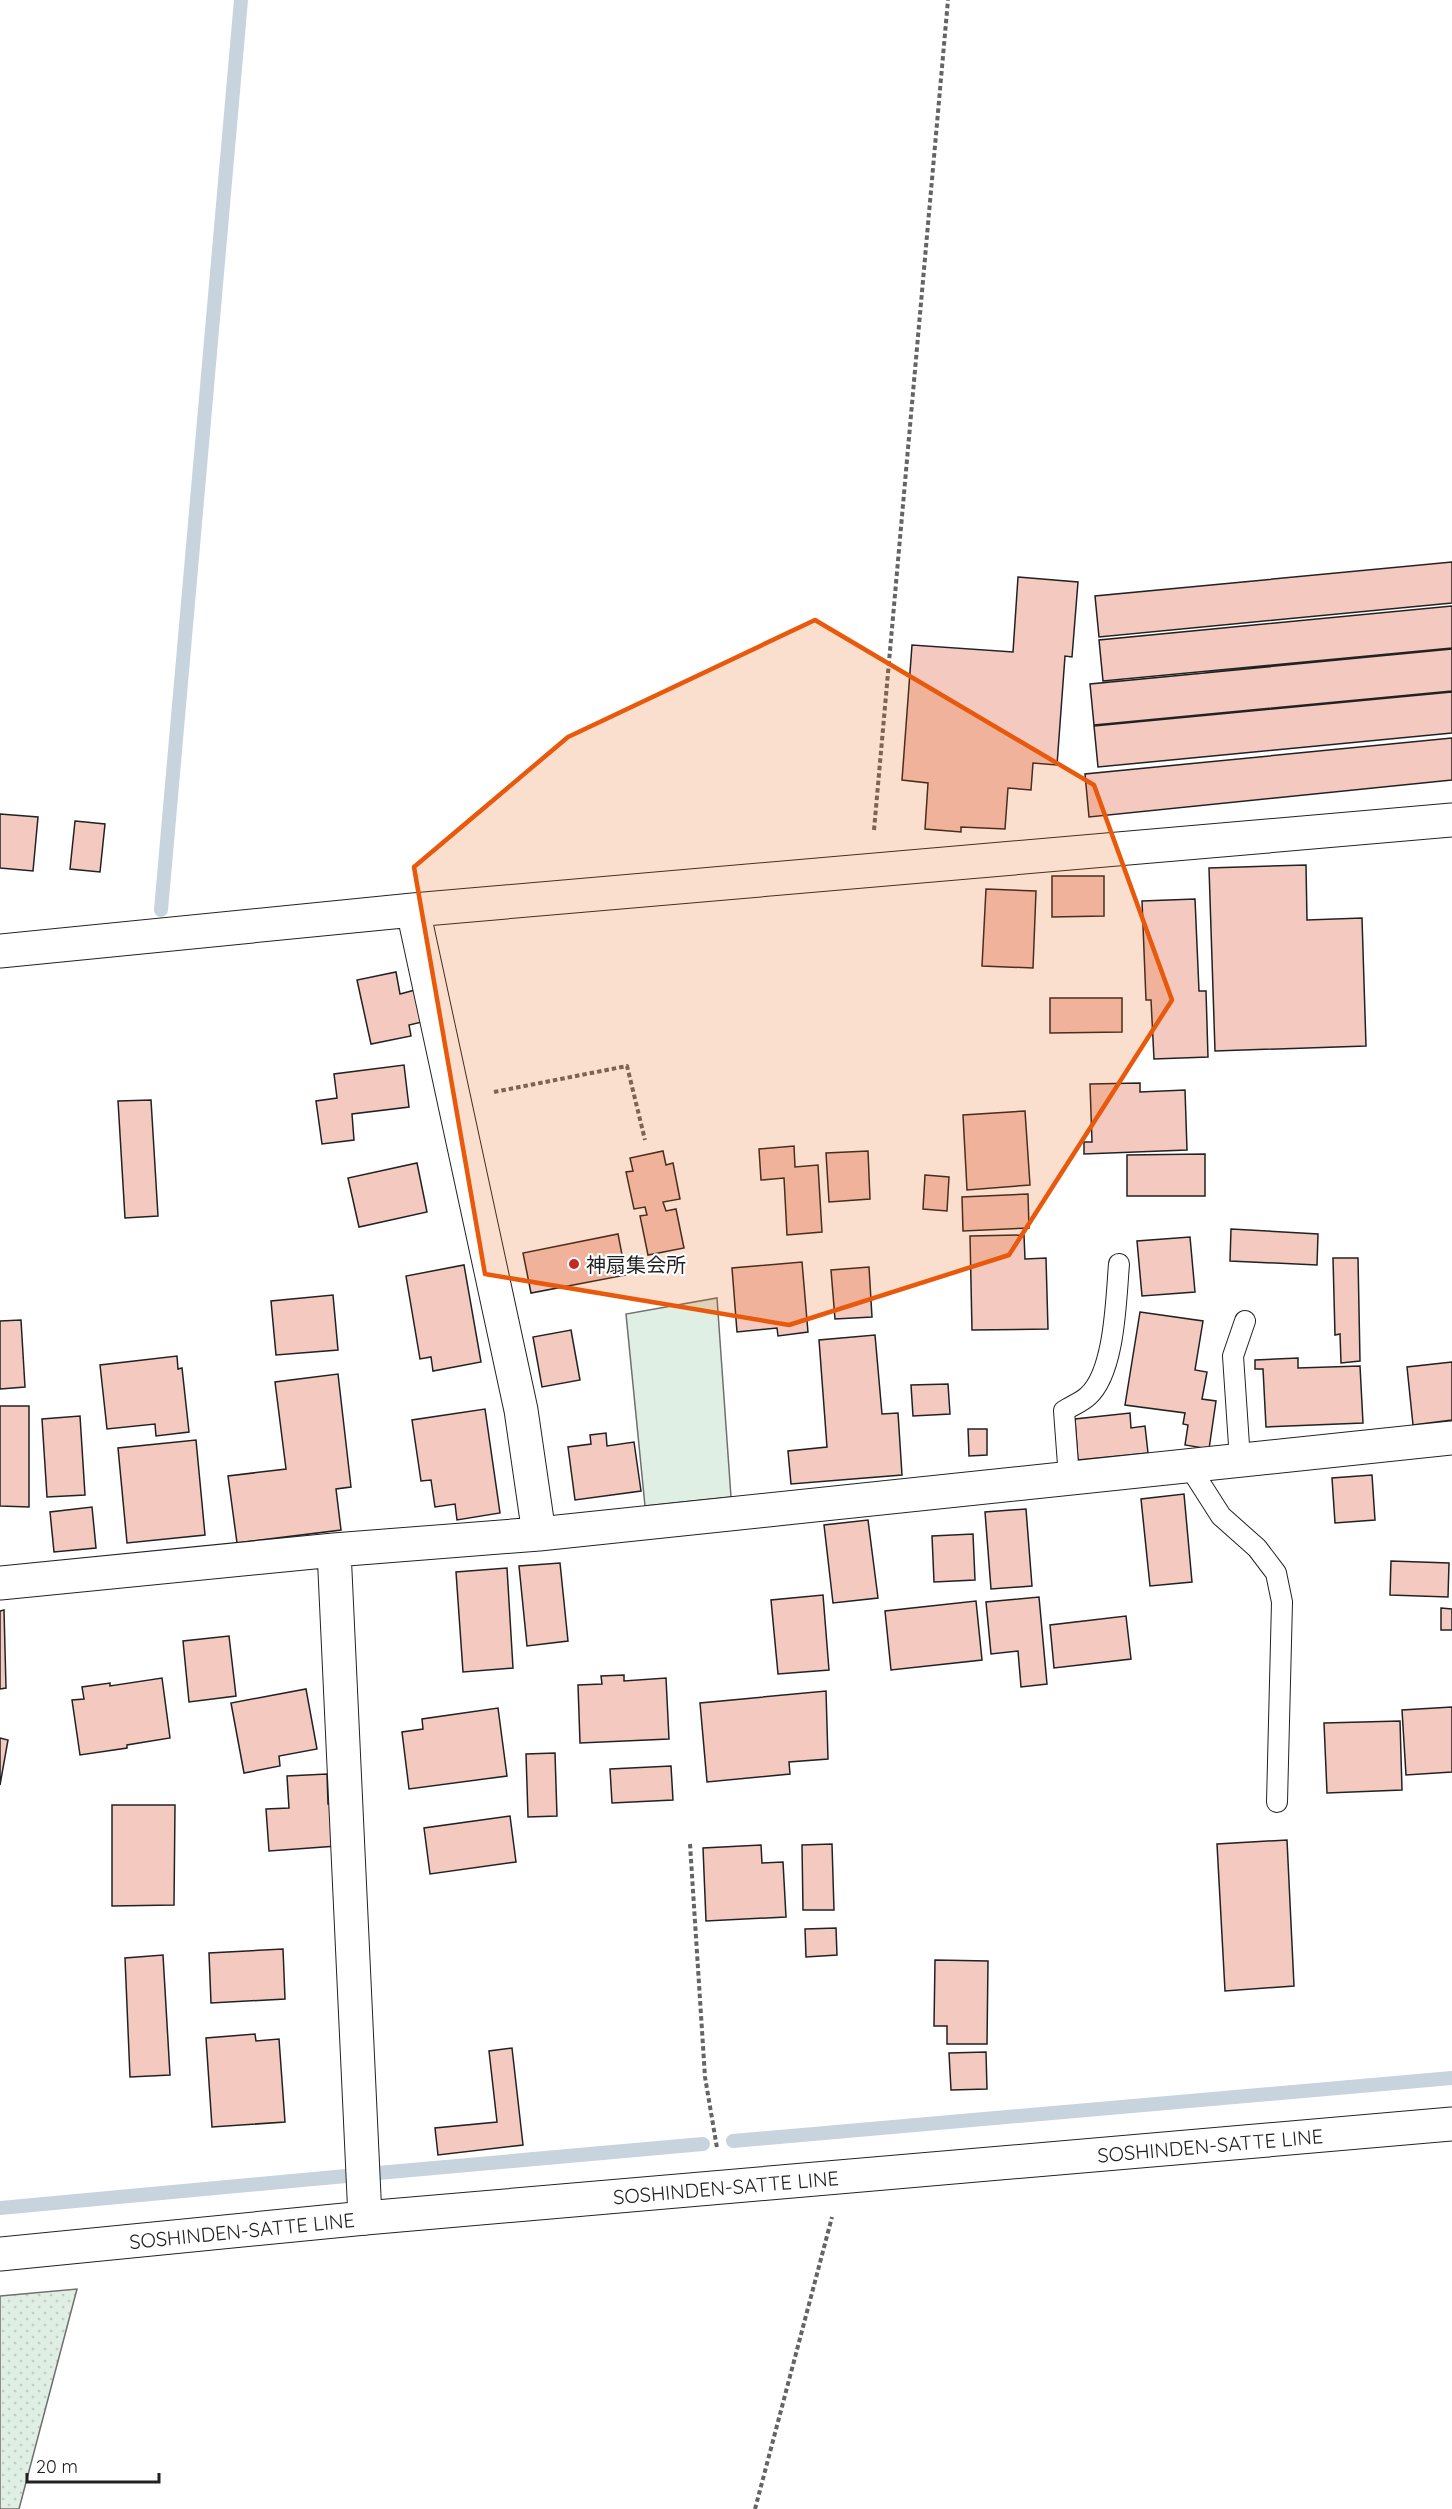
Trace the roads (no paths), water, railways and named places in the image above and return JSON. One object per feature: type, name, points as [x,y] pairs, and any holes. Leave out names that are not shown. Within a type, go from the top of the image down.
[{"type":"street","points":[[0,951],[413,910],[1452,820]]},
{"type":"street","points":[[413,910],[521,1410],[539,1534]]},
{"type":"street","points":[[0,1582],[334,1550],[539,1534],[1452,1438]]},
{"type":"street","points":[[334,1550],[365,2218]]},
{"type":"street","name":"SOSHINDEN-SATTE LINE","points":[[0,2254],[365,2218],[1452,2124]]},
{"type":"lane","points":[[1069,1478],[1064,1411],[1089,1396],[1103,1371],[1111,1349],[1119,1264]]},
{"type":"lane","points":[[1240,1460],[1233,1356],[1245,1321]]},
{"type":"lane","points":[[1189,1466],[1221,1516],[1257,1548],[1276,1573],[1282,1602],[1277,1802]]},
{"type":"waterway","points":[[161,910],[241,0]]},
{"type":"waterway","points":[[733,2141],[1452,2078]]},
{"type":"waterway","points":[[378,2173],[703,2144]]},
{"type":"waterway","points":[[0,2208],[346,2176]]},
{"type":"place","name":"神扇集会所","points":[[574,1264]]}]
